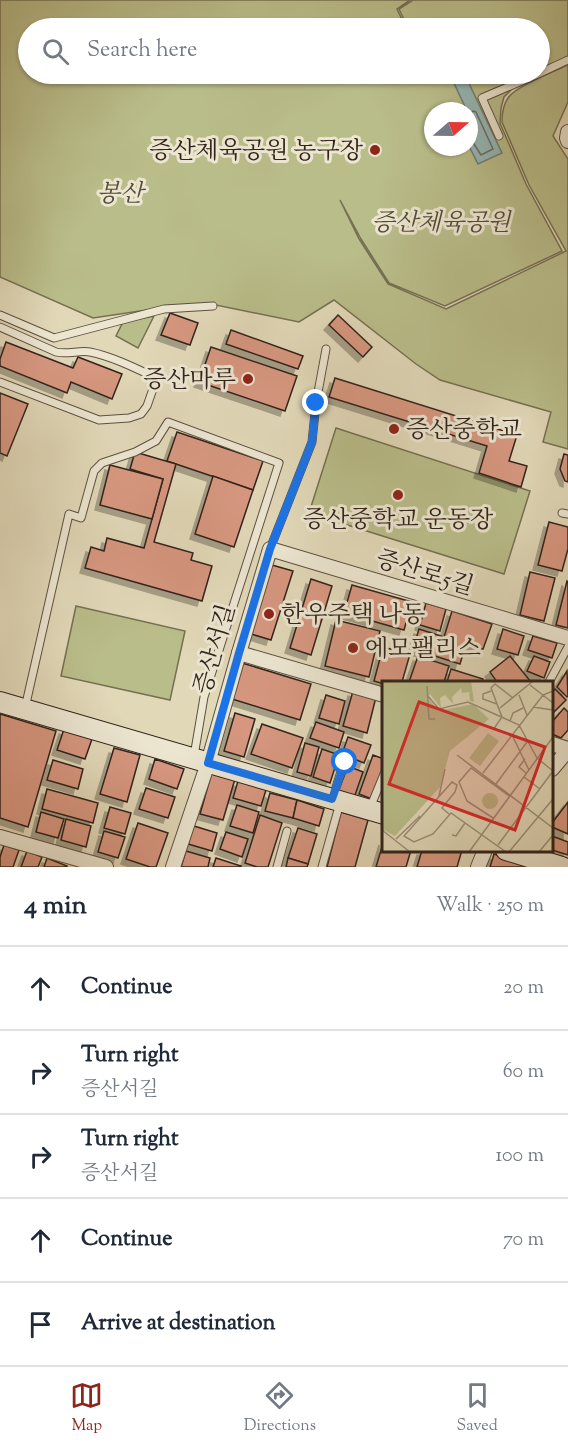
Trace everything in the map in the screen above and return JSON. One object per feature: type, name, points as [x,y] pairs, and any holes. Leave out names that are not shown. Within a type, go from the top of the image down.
[{"type":"street","points":[[568,132],[568,141]]},
{"type":"street","name":"증산로5길","points":[[270,549],[568,638]]},
{"type":"street","name":"증산서길","points":[[173,867],[201,761],[239,653],[270,549]]},
{"type":"street","points":[[239,653],[382,694]]},
{"type":"street","points":[[0,702],[376,812]]},
{"type":"street","points":[[553,744],[568,749],[553,768]]},
{"type":"street","points":[[0,837],[106,867]]},
{"type":"street","points":[[478,867],[483,852]]},
{"type":"street","points":[[513,852],[562,867]]},
{"type":"lane","points":[[550,68],[568,60]]},
{"type":"lane","points":[[499,136],[482,98],[514,84]]},
{"type":"lane","points":[[0,315],[54,338],[164,309],[213,306]]},
{"type":"lane","points":[[0,327],[56,352],[63,354],[92,352],[132,366],[150,375],[154,386],[147,406],[141,414],[129,418],[99,420],[0,382]]},
{"type":"lane","points":[[270,549],[312,442],[316,403],[326,349]]},
{"type":"lane","points":[[24,710],[69,514],[81,518],[94,471],[102,463],[135,452],[156,441],[168,422],[279,463],[204,698],[201,761]]},
{"type":"lane","points":[[550,681],[568,647]]},
{"type":"lane","points":[[322,867],[345,762]]},
{"type":"lane","points":[[376,812],[382,784]]},
{"type":"lane","points":[[277,867],[287,831]]},
{"type":"green space","name":"봉산","points":[[0,0],[410,0],[397,9],[401,18],[18,18],[18,84],[521,84],[513,88],[504,97],[500,123],[526,184],[562,251],[445,306],[389,283],[340,200],[359,239],[388,284],[446,309],[566,251],[529,185],[502,122],[505,104],[512,93],[528,84],[550,84],[550,73],[568,65],[568,102],[553,136],[568,159],[568,449],[543,442],[551,412],[440,380],[334,300],[299,322],[211,304],[160,308],[93,318],[0,277]]},
{"type":"green space","name":"봉산","points":[[413,0],[568,0],[568,62],[550,71],[550,18],[403,18],[399,9]]},
{"type":"green space","points":[[154,316],[138,348],[116,336],[123,322]]},
{"type":"green space","name":"증산중학교 운동장","points":[[336,428],[530,491],[504,574],[309,513]]},
{"type":"green space","points":[[76,606],[185,631],[170,700],[61,676]]},
{"type":"water","points":[[454,84],[469,84],[478,102],[463,102]]},
{"type":"water","points":[[478,102],[502,153],[478,164],[474,156],[478,156]]},
{"type":"building","points":[[170,313],[198,323],[190,345],[161,335]]},
{"type":"building","points":[[338,315],[372,347],[363,357],[329,325]]},
{"type":"building","points":[[231,330],[303,356],[298,369],[226,344]]},
{"type":"building","points":[[6,342],[73,368],[78,357],[122,374],[112,399],[71,382],[67,393],[0,366]]},
{"type":"building","name":"증산마루","points":[[211,347],[297,376],[285,411],[199,382]]},
{"type":"building","points":[[335,378],[517,435],[509,461],[527,466],[521,487],[479,473],[487,446],[329,397]]},
{"type":"building","points":[[0,393],[28,404],[7,456],[0,453]]},
{"type":"building","points":[[177,432],[263,461],[253,490],[167,461]]},
{"type":"building","points":[[135,452],[176,464],[154,542],[193,553],[191,560],[212,566],[202,601],[85,568],[91,547],[104,551],[107,538],[144,548],[163,479],[130,469]]},
{"type":"building","points":[[564,454],[568,455],[568,482],[565,481],[560,469]]},
{"type":"building","points":[[110,465],[163,479],[152,519],[100,505]]},
{"type":"building","points":[[213,476],[253,490],[234,547],[195,534]]},
{"type":"building","points":[[549,522],[568,527],[568,549],[562,571],[538,565]]},
{"type":"building","name":"한우주택 나동","points":[[272,565],[293,571],[271,640],[251,634]]},
{"type":"building","points":[[530,572],[555,578],[544,621],[520,615]]},
{"type":"building","points":[[311,579],[332,586],[311,655],[290,648]]},
{"type":"building","points":[[568,582],[568,628],[556,625]]},
{"type":"building","points":[[352,585],[412,602],[404,630],[344,613]]},
{"type":"building","points":[[426,603],[446,609],[440,631],[420,625]]},
{"type":"building","points":[[452,611],[492,624],[483,649],[466,644],[460,664],[413,649],[419,629],[444,637]]},
{"type":"building","name":"에모팰리스","points":[[336,620],[380,631],[369,677],[325,666]]},
{"type":"building","points":[[503,629],[524,636],[518,655],[497,649]]},
{"type":"building","points":[[533,636],[557,643],[552,658],[528,650]]},
{"type":"building","points":[[383,647],[410,654],[402,681],[382,681],[382,683],[374,681]]},
{"type":"building","points":[[418,656],[449,666],[444,681],[409,681]]},
{"type":"building","points":[[510,656],[530,681],[496,681],[490,672]]},
{"type":"building","points":[[534,656],[550,662],[544,678],[527,671]]},
{"type":"building","points":[[242,663],[311,684],[300,720],[232,699]]},
{"type":"building","points":[[451,669],[483,679],[482,681],[447,681]]},
{"type":"building","points":[[567,671],[568,696],[567,697],[557,687]]},
{"type":"building","points":[[555,689],[566,700],[553,713],[553,691]]},
{"type":"building","points":[[353,691],[376,697],[367,733],[343,726]]},
{"type":"building","points":[[326,695],[345,701],[339,724],[319,718]]},
{"type":"building","points":[[564,708],[568,712],[568,730],[561,738],[553,734],[553,721]]},
{"type":"building","points":[[235,713],[255,719],[244,757],[224,751]]},
{"type":"building","points":[[0,714],[56,731],[28,827],[0,818]]},
{"type":"building","points":[[316,722],[344,732],[339,748],[310,738]]},
{"type":"building","points":[[262,724],[303,738],[292,768],[251,754]]},
{"type":"building","points":[[64,729],[92,739],[85,759],[57,750]]},
{"type":"building","points":[[348,737],[371,745],[364,763],[342,754]]},
{"type":"building","points":[[305,743],[319,747],[311,776],[297,772]]},
{"type":"building","points":[[114,748],[140,755],[127,802],[100,794]]},
{"type":"building","points":[[322,749],[339,755],[330,783],[313,777]]},
{"type":"building","points":[[373,755],[382,758],[382,772],[372,799],[359,794]]},
{"type":"building","points":[[155,759],[184,769],[177,789],[149,779]]},
{"type":"building","points":[[53,760],[83,769],[78,789],[47,780]]},
{"type":"building","points":[[348,766],[363,772],[354,798],[338,792]]},
{"type":"building","points":[[212,772],[235,779],[223,820],[200,814]]},
{"type":"building","points":[[238,781],[266,790],[261,806],[233,798]]},
{"type":"building","points":[[146,788],[175,797],[168,818],[139,809]]},
{"type":"building","points":[[47,789],[98,803],[93,823],[42,809]]},
{"type":"building","points":[[270,793],[297,800],[293,818],[265,811]]},
{"type":"building","points":[[297,800],[324,809],[319,826],[293,818]]},
{"type":"building","points":[[568,802],[568,834],[553,827],[553,822]]},
{"type":"building","points":[[237,805],[259,812],[253,833],[230,826]]},
{"type":"building","points":[[110,807],[131,813],[125,834],[104,828]]},
{"type":"building","points":[[41,812],[64,819],[58,838],[36,832]]},
{"type":"building","points":[[341,812],[368,820],[355,867],[327,867]]},
{"type":"building","points":[[260,815],[282,823],[268,867],[257,867],[245,863]]},
{"type":"building","points":[[66,819],[91,826],[86,847],[61,840]]},
{"type":"building","points":[[138,823],[168,833],[156,867],[126,859]]},
{"type":"building","points":[[194,826],[217,833],[212,851],[188,844]]},
{"type":"building","points":[[298,828],[317,834],[308,864],[288,858]]},
{"type":"building","points":[[104,831],[125,837],[118,858],[98,852]]},
{"type":"building","points":[[226,832],[248,839],[242,857],[220,849]]},
{"type":"building","points":[[553,836],[568,842],[568,855],[553,850]]},
{"type":"building","points":[[4,845],[19,850],[13,867],[0,867]]},
{"type":"building","points":[[382,847],[382,852],[410,852],[406,867],[376,867]]},
{"type":"building","points":[[27,851],[42,857],[38,867],[21,867]]},
{"type":"building","points":[[186,851],[210,858],[208,867],[181,867]]},
{"type":"building","points":[[421,852],[461,852],[457,867],[417,867]]},
{"type":"building","points":[[494,854],[532,867],[490,867]]},
{"type":"building","points":[[47,858],[67,866],[67,867],[44,867]]},
{"type":"building","points":[[216,858],[241,866],[241,867],[213,867]]},
{"type":"building","points":[[288,858],[308,864],[307,867],[286,867]]},
{"type":"place","name":"증산체육공원 농구장","points":[[375,150]]},
{"type":"place","name":"증산마루","points":[[248,379]]},
{"type":"place","name":"증산중학교","points":[[394,429]]},
{"type":"place","name":"증산중학교 운동장","points":[[398,495]]},
{"type":"place","name":"한우주택 나동","points":[[269,614]]},
{"type":"place","name":"에모팰리스","points":[[353,648]]},
{"type":"route","points":[[316,403],[312,442],[270,549],[208,763],[332,799],[345,762]]},
{"type":"park label","name":"증산체육공원","points":[[441,222]]}]
